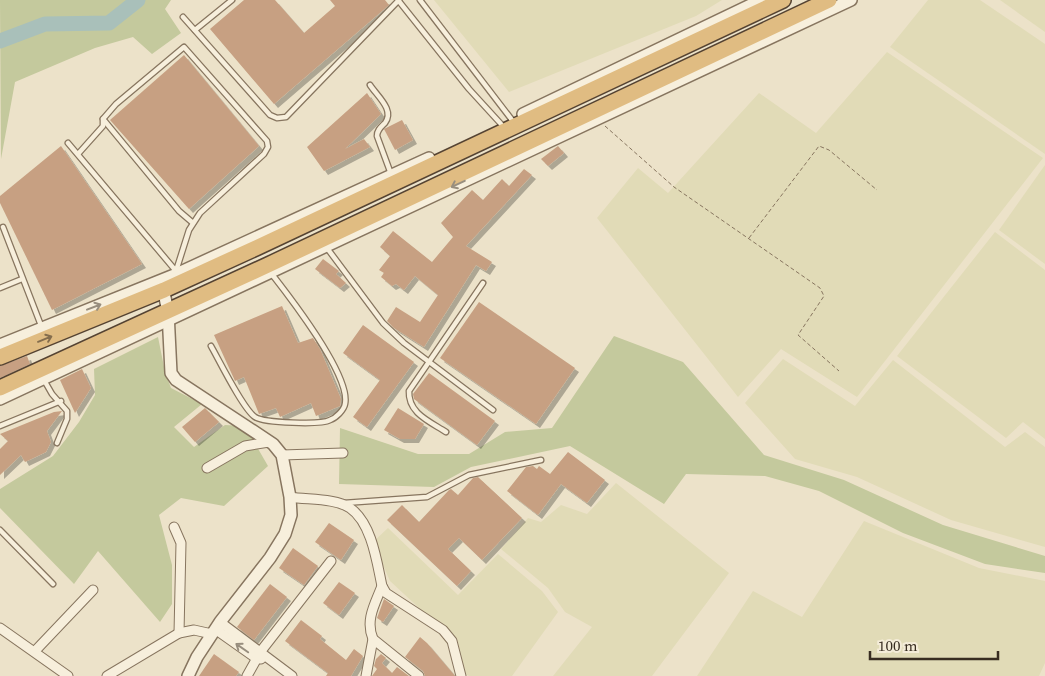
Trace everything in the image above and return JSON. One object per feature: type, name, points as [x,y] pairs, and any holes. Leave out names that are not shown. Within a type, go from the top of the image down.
[{"type":"highway","points":[[0,357],[162,285],[784,0]]},
{"type":"highway","points":[[0,388],[168,316],[830,0]]},
{"type":"street","points":[[0,345],[162,285],[175,273],[392,176],[761,0]]},
{"type":"street","points":[[0,399],[168,316],[326,247],[850,0]]},
{"type":"street","points":[[162,285],[168,316],[169,366],[176,380],[269,442],[283,459],[290,498],[291,515],[285,534],[270,558],[216,628],[197,657],[188,676]]},
{"type":"street","points":[[206,468],[245,446],[269,442]]},
{"type":"street","points":[[283,459],[343,453]]},
{"type":"street","points":[[290,498],[338,503],[351,509],[365,526],[382,586],[386,593],[443,630],[452,641],[462,676]]},
{"type":"street","points":[[174,527],[181,543],[179,633]]},
{"type":"street","points":[[247,676],[259,655],[331,561]]},
{"type":"street","points":[[366,676],[373,639],[369,622],[382,586]]},
{"type":"street","points":[[35,651],[93,590]]},
{"type":"street","points":[[0,628],[68,676]]},
{"type":"street","points":[[110,675],[179,633],[216,628],[292,676]]},
{"type":"street","points":[[373,639],[419,676]]},
{"type":"lane","points":[[195,30],[232,0]]},
{"type":"lane","points":[[183,17],[270,115],[277,118],[286,117],[399,0],[469,89],[507,122]]},
{"type":"lane","points":[[420,0],[507,122]]},
{"type":"lane","points":[[78,154],[103,126],[103,119],[116,104],[184,47],[267,142],[268,147],[264,154],[200,214],[194,223],[175,273]]},
{"type":"lane","points":[[370,85],[388,111],[388,118],[377,132],[377,136],[392,176]]},
{"type":"lane","points":[[103,119],[179,211],[194,223]]},
{"type":"lane","points":[[68,143],[175,273]]},
{"type":"lane","points":[[3,227],[42,328]]},
{"type":"lane","points":[[326,247],[383,323],[427,361],[493,410]]},
{"type":"lane","points":[[211,346],[231,385],[255,417],[279,423],[330,421],[343,411],[346,403],[342,384],[311,326],[271,272]]},
{"type":"lane","points":[[0,288],[22,279]]},
{"type":"lane","points":[[446,432],[412,409],[408,400],[408,390],[483,283]]},
{"type":"lane","points":[[43,379],[52,394],[61,401],[68,411],[67,419],[57,443]]},
{"type":"lane","points":[[0,426],[61,401]]},
{"type":"lane","points":[[338,503],[427,497],[469,475],[541,460]]},
{"type":"lane","points":[[0,530],[53,584]]},
{"type":"path","points":[[598,119],[674,187],[823,292],[821,301],[798,335],[839,371]]},
{"type":"path","points":[[748,238],[815,148],[820,146],[824,147],[877,190]]},
{"type":"shaded area","points":[[434,0],[722,0],[696,16],[509,92]]},
{"type":"shaded area","points":[[928,0],[980,0],[1045,44],[1045,154],[890,47]]},
{"type":"shaded area","points":[[1000,0],[1045,0],[1045,32]]},
{"type":"shaded area","points":[[887,52],[1043,158],[857,397],[781,349],[738,397],[597,218],[638,168],[668,193],[759,93],[816,133]]},
{"type":"shaded area","points":[[1045,165],[1045,264],[999,230]]},
{"type":"shaded area","points":[[995,232],[1045,270],[1045,439],[1023,422],[1006,438],[897,356]]},
{"type":"shaded area","points":[[783,359],[855,406],[893,360],[1005,447],[1025,432],[1045,447],[1045,547],[951,520],[857,477],[795,459],[745,403]]},
{"type":"shaded area","points":[[616,483],[729,573],[652,676],[553,676],[592,627],[565,612],[548,588],[501,549],[528,518],[541,522],[561,505],[587,514]]},
{"type":"shaded area","points":[[864,521],[979,568],[1045,581],[1045,663],[1039,676],[697,676],[753,591],[802,617]]},
{"type":"shaded area","points":[[388,528],[458,595],[498,554],[542,591],[558,612],[512,676],[469,676],[465,674],[448,645],[418,607],[390,581],[373,542]]},
{"type":"green space","points":[[0,0],[171,0],[165,9],[181,33],[152,54],[133,37],[95,48],[15,82],[1,159]]},
{"type":"green space","points":[[614,336],[683,362],[764,455],[844,480],[943,525],[1045,556],[1045,573],[985,564],[903,533],[819,491],[765,476],[686,474],[664,504],[570,446],[471,467],[434,487],[339,484],[340,428],[418,454],[469,454],[505,432],[552,428]]},
{"type":"green space","points":[[158,337],[165,372],[171,388],[202,404],[174,427],[194,447],[225,425],[245,426],[268,466],[224,506],[181,498],[159,515],[172,565],[172,604],[160,622],[98,551],[74,584],[0,508],[0,489],[53,456],[79,422],[95,395],[94,369]]},
{"type":"building","points":[[244,0],[275,0],[304,33],[335,6],[330,0],[385,0],[389,5],[274,104],[210,29]]},
{"type":"building","points":[[184,55],[259,146],[189,209],[110,120]]},
{"type":"building","points":[[367,93],[381,114],[345,149],[364,139],[370,147],[324,171],[307,147]]},
{"type":"building","points":[[402,120],[413,140],[395,150],[384,129]]},
{"type":"building","points":[[61,146],[142,264],[52,310],[0,203],[0,196]]},
{"type":"building","points":[[558,146],[564,153],[548,166],[541,159]]},
{"type":"building","points":[[524,169],[532,175],[466,246],[492,262],[486,271],[476,265],[424,347],[394,328],[387,321],[396,307],[420,322],[438,295],[415,276],[404,290],[396,284],[392,286],[381,277],[384,273],[379,270],[390,256],[380,247],[393,231],[432,262],[453,237],[441,223],[472,190],[483,200],[502,179],[509,186]]},
{"type":"building","points":[[323,259],[339,271],[336,274],[346,283],[340,288],[315,269]]},
{"type":"building","points":[[479,302],[575,368],[536,424],[440,358]]},
{"type":"building","points":[[282,306],[298,343],[313,338],[320,349],[341,399],[340,406],[316,416],[311,403],[280,417],[276,408],[259,414],[244,377],[235,381],[214,335]]},
{"type":"building","points":[[363,325],[414,362],[367,427],[353,417],[380,380],[343,353]]},
{"type":"building","points":[[27,356],[30,364],[0,378],[0,366]]},
{"type":"building","points":[[82,369],[91,388],[75,413],[60,380]]},
{"type":"building","points":[[429,373],[495,421],[477,445],[414,399],[413,394]]},
{"type":"building","points":[[205,408],[219,422],[195,442],[182,427]]},
{"type":"building","points":[[398,408],[424,424],[415,439],[400,439],[384,430]]},
{"type":"building","points":[[62,411],[47,431],[51,442],[46,452],[25,462],[21,455],[0,475],[0,449],[8,441],[0,434],[54,412]]},
{"type":"building","points":[[568,452],[605,480],[587,503],[561,484],[538,515],[507,491],[526,467],[533,466],[537,469],[539,466],[550,474]]},
{"type":"building","points":[[478,477],[522,518],[482,560],[459,538],[448,549],[471,571],[457,586],[387,520],[402,505],[419,522],[449,490],[451,489],[458,495],[473,478]]},
{"type":"building","points":[[329,523],[354,540],[341,560],[315,542]]},
{"type":"building","points":[[293,548],[318,566],[304,585],[279,568]]},
{"type":"building","points":[[339,582],[355,593],[339,615],[323,603]]},
{"type":"building","points":[[270,584],[287,597],[254,640],[237,627]]},
{"type":"building","points":[[384,599],[394,606],[383,622],[377,618]]},
{"type":"building","points":[[301,620],[322,636],[320,639],[346,660],[354,649],[363,656],[351,676],[326,676],[328,673],[285,641]]},
{"type":"building","points":[[420,637],[455,676],[425,676],[423,671],[405,657]]},
{"type":"building","points":[[214,654],[239,672],[236,676],[199,676]]},
{"type":"building","points":[[381,654],[386,658],[382,663],[392,673],[397,667],[409,676],[372,676],[377,669],[374,666],[376,659]]},
{"type":"waterway","points":[[0,41],[45,24],[109,23],[138,0]]}]
